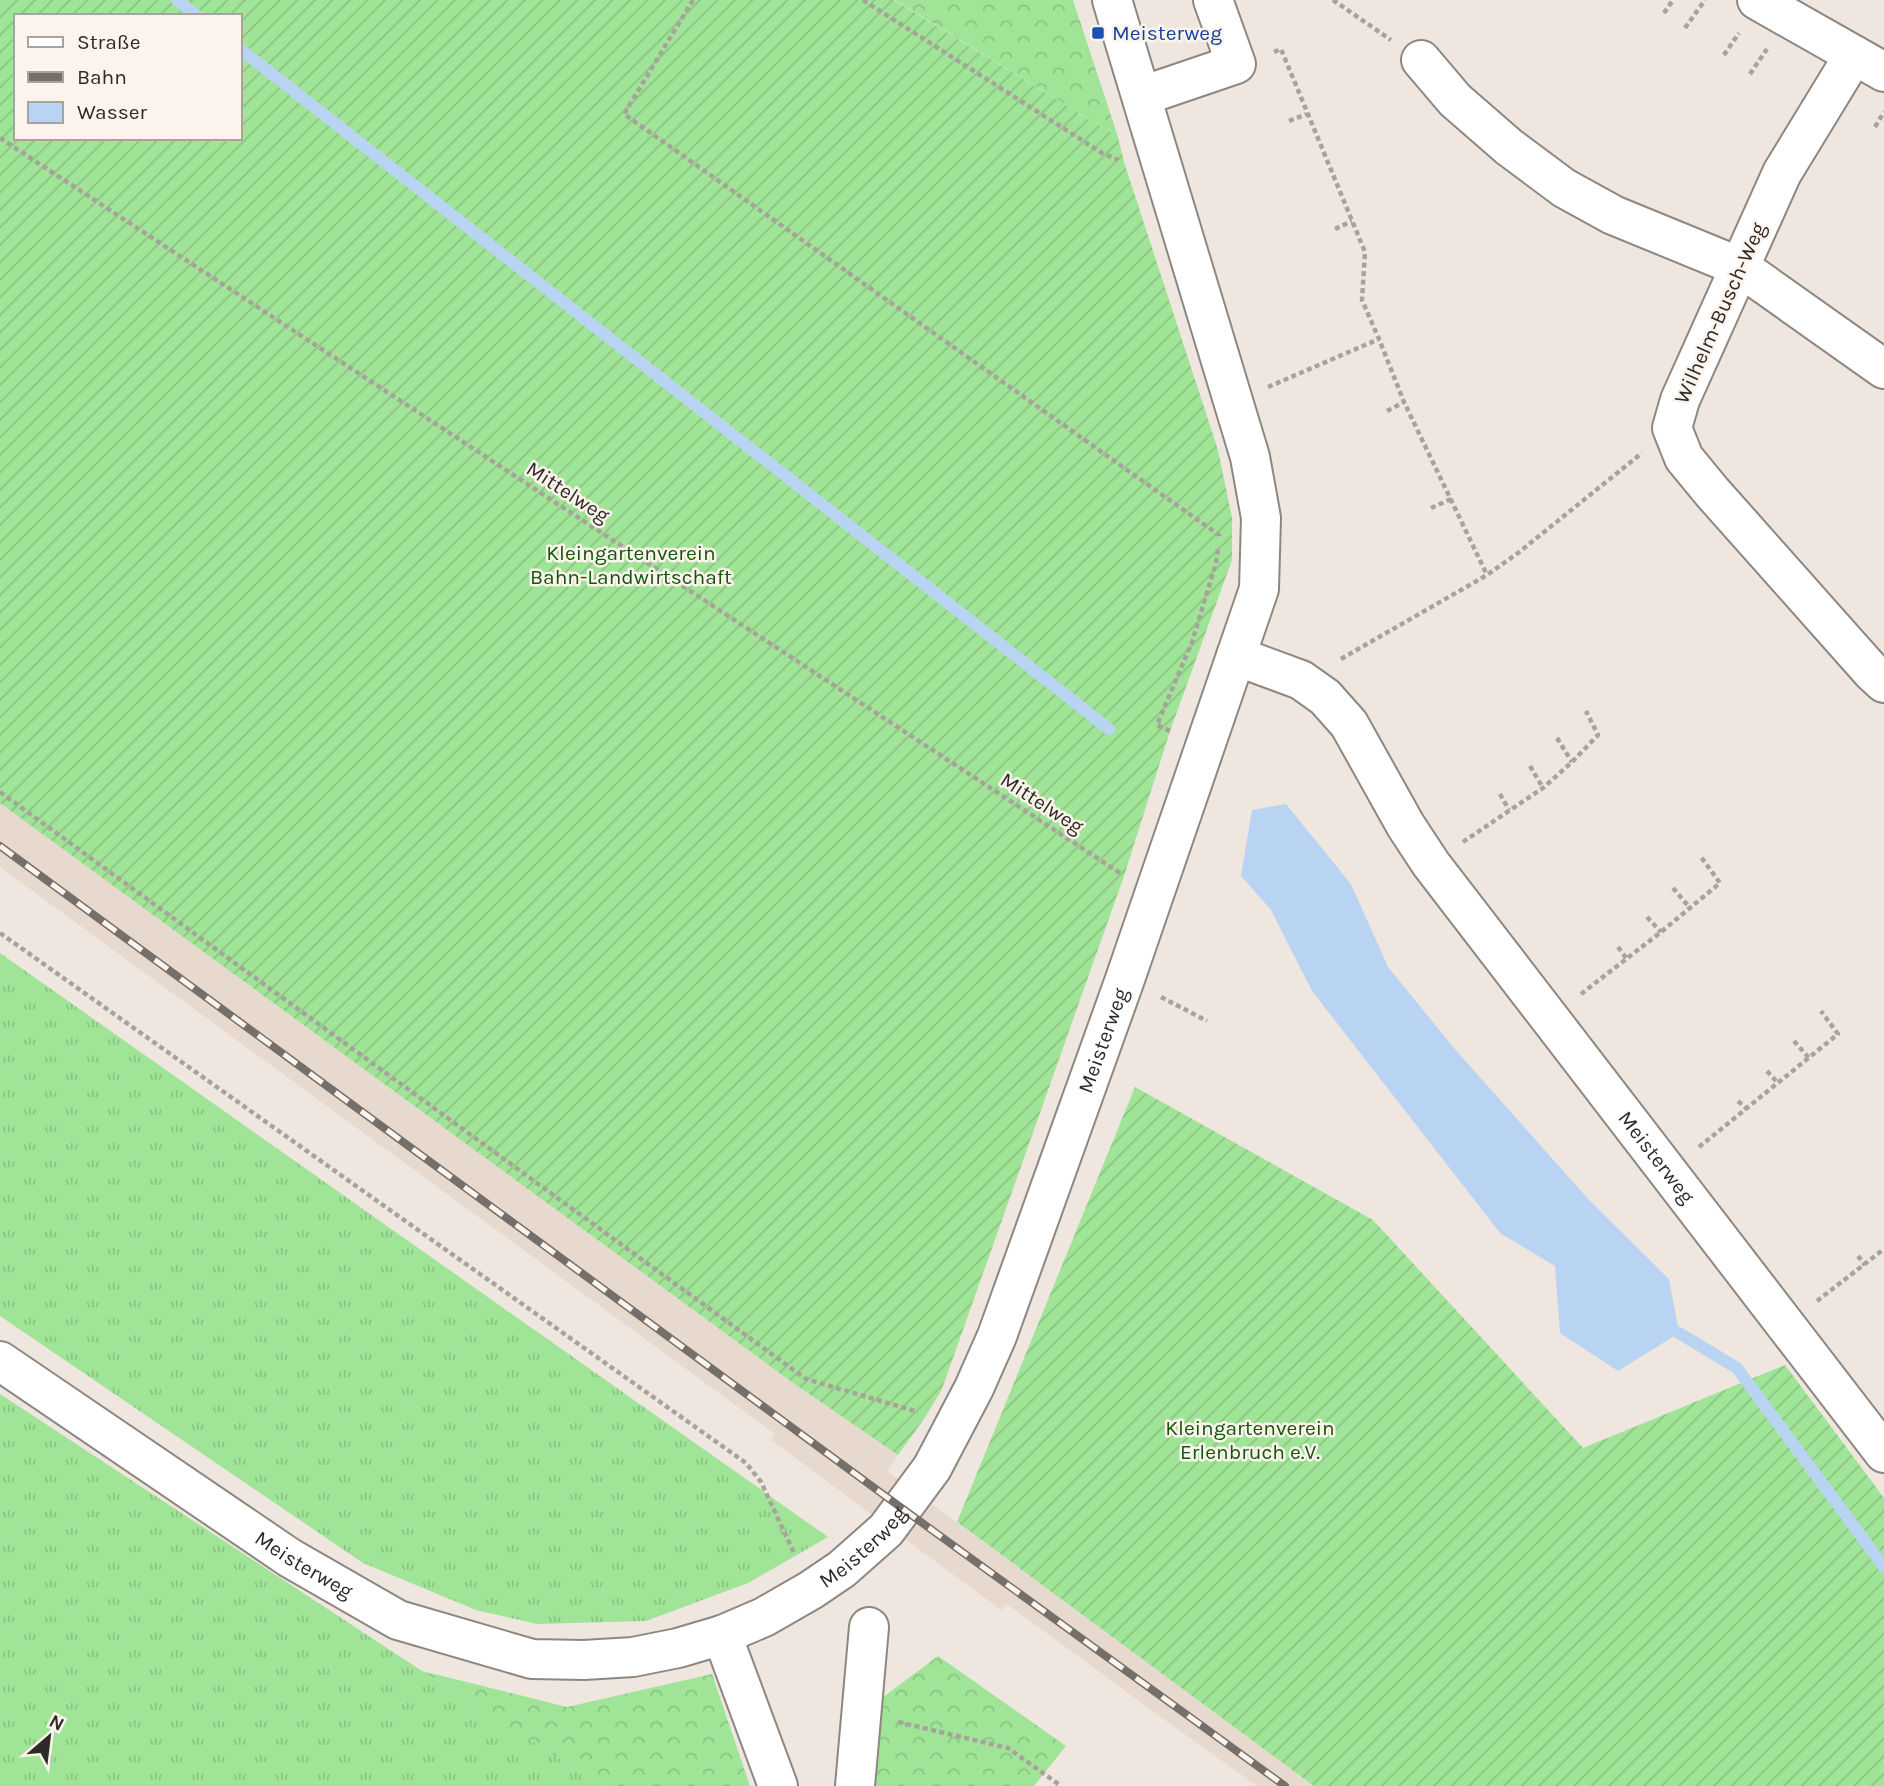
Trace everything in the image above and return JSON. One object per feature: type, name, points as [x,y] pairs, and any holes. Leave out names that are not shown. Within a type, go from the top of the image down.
[{"type":"street","name":"Meisterweg","points":[[0,1361],[290,1558],[398,1620],[532,1659],[633,1657],[722,1635],[764,1617],[811,1590],[842,1569],[886,1530],[932,1468],[952,1433],[997,1336],[1124,982],[1259,589],[1261,518],[1250,457],[1112,0]]},
{"type":"street","points":[[1142,96],[1236,64],[1213,0]]},
{"type":"street","points":[[1757,0],[1869,64]]},
{"type":"street","points":[[1421,60],[1455,100],[1509,147],[1564,188],[1613,215],[1740,267],[1884,369]]},
{"type":"street","name":"Wilhelm-Busch-Weg","points":[[1869,64],[1782,173],[1680,400],[1672,428],[1684,458],[1712,492],[1884,683]]},
{"type":"street","name":"Meisterweg","points":[[1236,656],[1301,680],[1325,696],[1349,724],[1406,826],[1431,864],[1884,1452]]},
{"type":"street","points":[[855,1786],[869,1627]]},
{"type":"street","points":[[722,1635],[778,1786]]},
{"type":"path","points":[[693,0],[624,114],[1219,535],[1216,563],[1192,642],[1157,725],[1205,746]]},
{"type":"path","points":[[863,0],[1102,153],[1124,162],[1160,159]]},
{"type":"path","points":[[1333,0],[1421,60]]},
{"type":"path","points":[[1664,13],[1673,0]]},
{"type":"path","points":[[1685,28],[1705,0]]},
{"type":"path","points":[[1236,64],[1281,49],[1365,253],[1362,300],[1404,402],[1487,575]]},
{"type":"path","points":[[1875,127],[1884,112]]},
{"type":"path","points":[[1289,121],[1307,114]]},
{"type":"path","name":"Mittelweg","points":[[0,138],[1154,895]]},
{"type":"path","points":[[1335,229],[1352,221]]},
{"type":"path","points":[[1234,401],[1379,339]]},
{"type":"path","points":[[1387,411],[1404,402]]},
{"type":"path","points":[[1361,648],[1487,575],[1672,428]]},
{"type":"path","points":[[1431,508],[1451,499]]},
{"type":"path","points":[[1431,864],[1543,788],[1572,762],[1598,735],[1586,711]]},
{"type":"path","points":[[1557,738],[1572,762]]},
{"type":"path","points":[[1530,766],[1543,788]]},
{"type":"path","points":[[0,792],[806,1379],[920,1412],[952,1433]]},
{"type":"path","points":[[1500,794],[1509,810]]},
{"type":"path","points":[[1550,1018],[1720,883],[1701,857]]},
{"type":"path","points":[[1673,888],[1690,908]]},
{"type":"path","points":[[1647,917],[1661,932]]},
{"type":"path","points":[[0,933],[746,1463],[761,1482],[811,1590]]},
{"type":"path","points":[[1618,947],[1627,959]]},
{"type":"path","points":[[1124,982],[1172,1002],[1207,1021]]},
{"type":"path","points":[[1668,1171],[1838,1034],[1821,1011]]},
{"type":"path","points":[[1794,1041],[1809,1058]]},
{"type":"path","points":[[1767,1072],[1778,1083]]},
{"type":"path","points":[[1738,1101],[1747,1109]]},
{"type":"path","points":[[1786,1325],[1884,1249]]},
{"type":"path","points":[[1858,1256],[1865,1265]]},
{"type":"path","points":[[862,1713],[1008,1748],[1061,1786]]},
{"type":"shaded area","points":[[0,803],[796,1385],[898,1455],[887,1471],[1314,1786],[1257,1786],[1007,1604],[1001,1610],[771,1440],[775,1434],[0,867]]},
{"type":"green space","name":"Kleingartenverein Bahn-Landwirtschaft","points":[[0,0],[894,0],[1118,137],[1218,450],[1232,518],[1232,560],[1170,731],[1124,876],[942,1389],[898,1455],[796,1385],[0,803]]},
{"type":"green space","points":[[895,0],[1073,0],[1118,137]]},
{"type":"green space","points":[[0,953],[828,1537],[748,1583],[646,1621],[537,1624],[476,1610],[363,1563],[0,1316]]},
{"type":"green space","name":"Kleingartenverein Erlenbruch e.V.","points":[[1135,1087],[1373,1220],[1583,1448],[1785,1365],[1884,1498],[1884,1786],[1314,1786],[957,1522]]},
{"type":"green space","points":[[0,1394],[422,1671],[603,1786],[0,1786]]},
{"type":"green space","points":[[938,1656],[1066,1746],[1034,1786],[874,1786],[874,1704]]},
{"type":"green space","points":[[422,1671],[567,1707],[712,1674],[750,1786],[603,1786]]},
{"type":"water","points":[[1286,804],[1351,884],[1388,967],[1454,1048],[1589,1200],[1669,1279],[1679,1333],[1618,1371],[1560,1333],[1555,1266],[1500,1233],[1312,991],[1271,910],[1241,876],[1252,810]]},
{"type":"waterway","points":[[177,0],[194,14]]},
{"type":"waterway","points":[[242,51],[1109,729]]},
{"type":"waterway","points":[[1679,1333],[1737,1368],[1884,1567]]},
{"type":"railway","points":[[0,846],[1285,1786]]},
{"type":"place","name":"Meisterweg","points":[[1098,33]]}]
